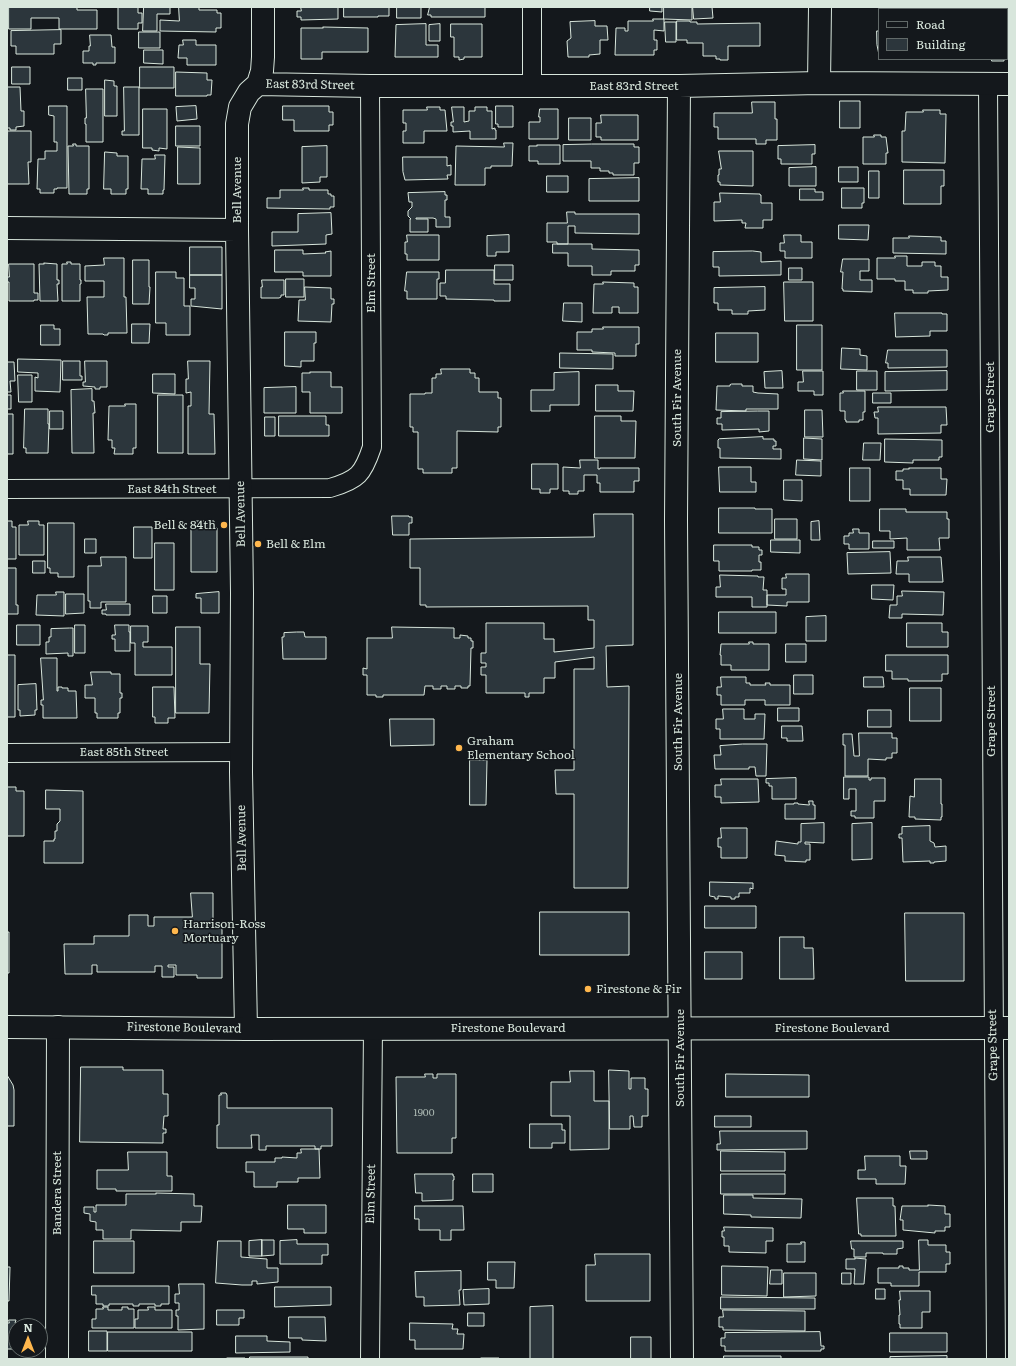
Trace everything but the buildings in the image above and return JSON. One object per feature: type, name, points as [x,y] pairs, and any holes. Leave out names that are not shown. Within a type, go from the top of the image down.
[{"type":"street","points":[[258,84],[262,71],[263,57],[263,7]]},
{"type":"street","points":[[532,7],[532,85]]},
{"type":"street","points":[[819,83],[820,7]]},
{"type":"street","name":"East 83rd Street","points":[[258,84],[370,86],[679,86],[819,83],[999,84]]},
{"type":"street","name":"Bell Avenue","points":[[246,1029],[241,752],[237,124],[240,107],[248,92],[258,84]]},
{"type":"street","name":"Grape Street","points":[[996,1359],[1001,1028],[999,84]]},
{"type":"street","name":"Elm Street","points":[[358,476],[366,466],[372,447],[370,86]]},
{"type":"street","name":"South Fir Avenue","points":[[679,86],[676,520],[682,1359]]},
{"type":"street","points":[[7,228],[237,230]]},
{"type":"street","name":"East 84th Street","points":[[7,489],[330,488],[348,482],[358,476]]},
{"type":"street","name":"East 85th Street","points":[[7,753],[241,752]]},
{"type":"street","name":"Firestone Boulevard","points":[[7,1027],[246,1029],[1001,1028]]},
{"type":"street","name":"Bandera Street","points":[[57,1359],[58,1027]]},
{"type":"street","name":"Elm Street","points":[[370,1359],[373,1028]]},
{"type":"place","name":"Bell & 84th","points":[[224,525]]},
{"type":"place","name":"Bell & Elm","points":[[258,544]]},
{"type":"place","name":"Graham Elementary School","points":[[459,748]]},
{"type":"place","name":"Harrison-Ross Mortuary","points":[[175,931]]},
{"type":"place","name":"Firestone & Fir","points":[[588,989]]}]
